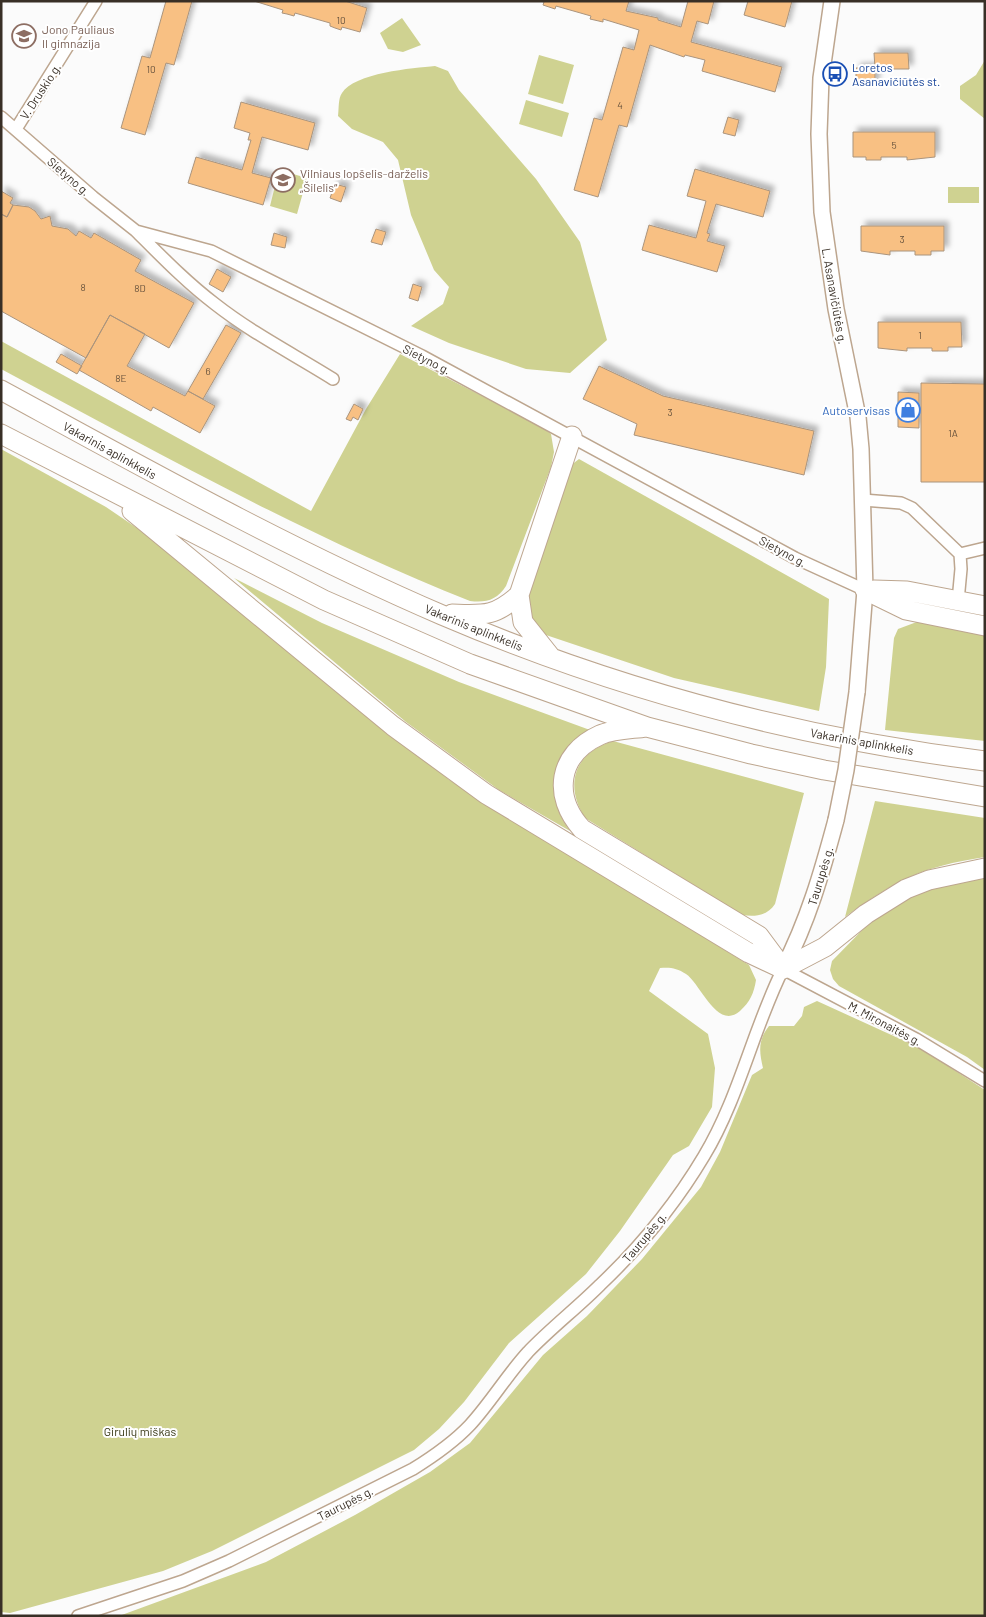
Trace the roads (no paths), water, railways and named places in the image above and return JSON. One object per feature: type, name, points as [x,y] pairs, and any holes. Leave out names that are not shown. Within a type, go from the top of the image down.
[{"type":"highway","name":"Vakarinis aplinkkelis","points":[[1,390],[156,474],[340,567],[441,614],[552,658],[636,687],[780,725],[884,746],[985,761]]},
{"type":"highway","points":[[1,434],[333,604],[470,664],[647,727],[751,754],[824,770],[985,797]]},
{"type":"highway","points":[[552,658],[523,622],[519,595],[572,436]]},
{"type":"highway","points":[[104,488],[393,726],[486,794],[749,953],[783,969]]},
{"type":"highway","points":[[865,590],[908,591],[985,606]]},
{"type":"highway","points":[[865,590],[906,610],[985,626]]},
{"type":"highway","points":[[441,614],[486,614],[503,609],[519,595]]},
{"type":"highway","points":[[647,727],[602,734],[583,745],[568,764],[563,780],[566,808],[582,829],[759,936],[783,969]]},
{"type":"highway","points":[[783,969],[825,946],[866,914],[906,889],[929,880],[985,868]]},
{"type":"main road","name":"L. Asanavičiūtės g.","points":[[832,1],[821,78],[818,118],[822,212],[836,309],[858,417],[863,500],[865,590]]},
{"type":"main road","name":"Taurupės g.","points":[[783,969],[803,928],[818,885],[836,820],[857,692],[865,590]]},
{"type":"street","name":"V. Druskio g.","points":[[16,129],[96,1]]},
{"type":"street","name":"Sietyno g.","points":[[1,117],[136,231],[211,251],[422,356],[795,558],[865,590]]},
{"type":"street","points":[[136,231],[193,286],[216,305],[263,338],[333,379]]},
{"type":"street","points":[[863,500],[901,503],[912,508],[960,554],[961,569],[958,601]]},
{"type":"street","points":[[960,554],[985,548]]},
{"type":"street","name":"M. Mironaitės g.","points":[[783,969],[916,1039],[985,1081]]},
{"type":"street","name":"Taurupės g.","points":[[78,1616],[183,1581],[229,1561],[413,1469],[435,1456],[453,1441],[471,1424],[529,1351],[627,1257],[685,1186],[718,1131],[745,1065],[761,1017],[783,969]]},
{"type":"place","name":"Jono Pauliaus II gimnazija","points":[[24,36]]},
{"type":"place","name":"Loretos Asanavičiūtės st.","points":[[835,74]]},
{"type":"place","name":"Vilniaus lopšelis-darželis „Šilelis“","points":[[283,180]]},
{"type":"place","name":"Autoservisas","points":[[908,410]]},
{"type":"park label","name":"Girulių miškas","points":[[140,1431]]}]
